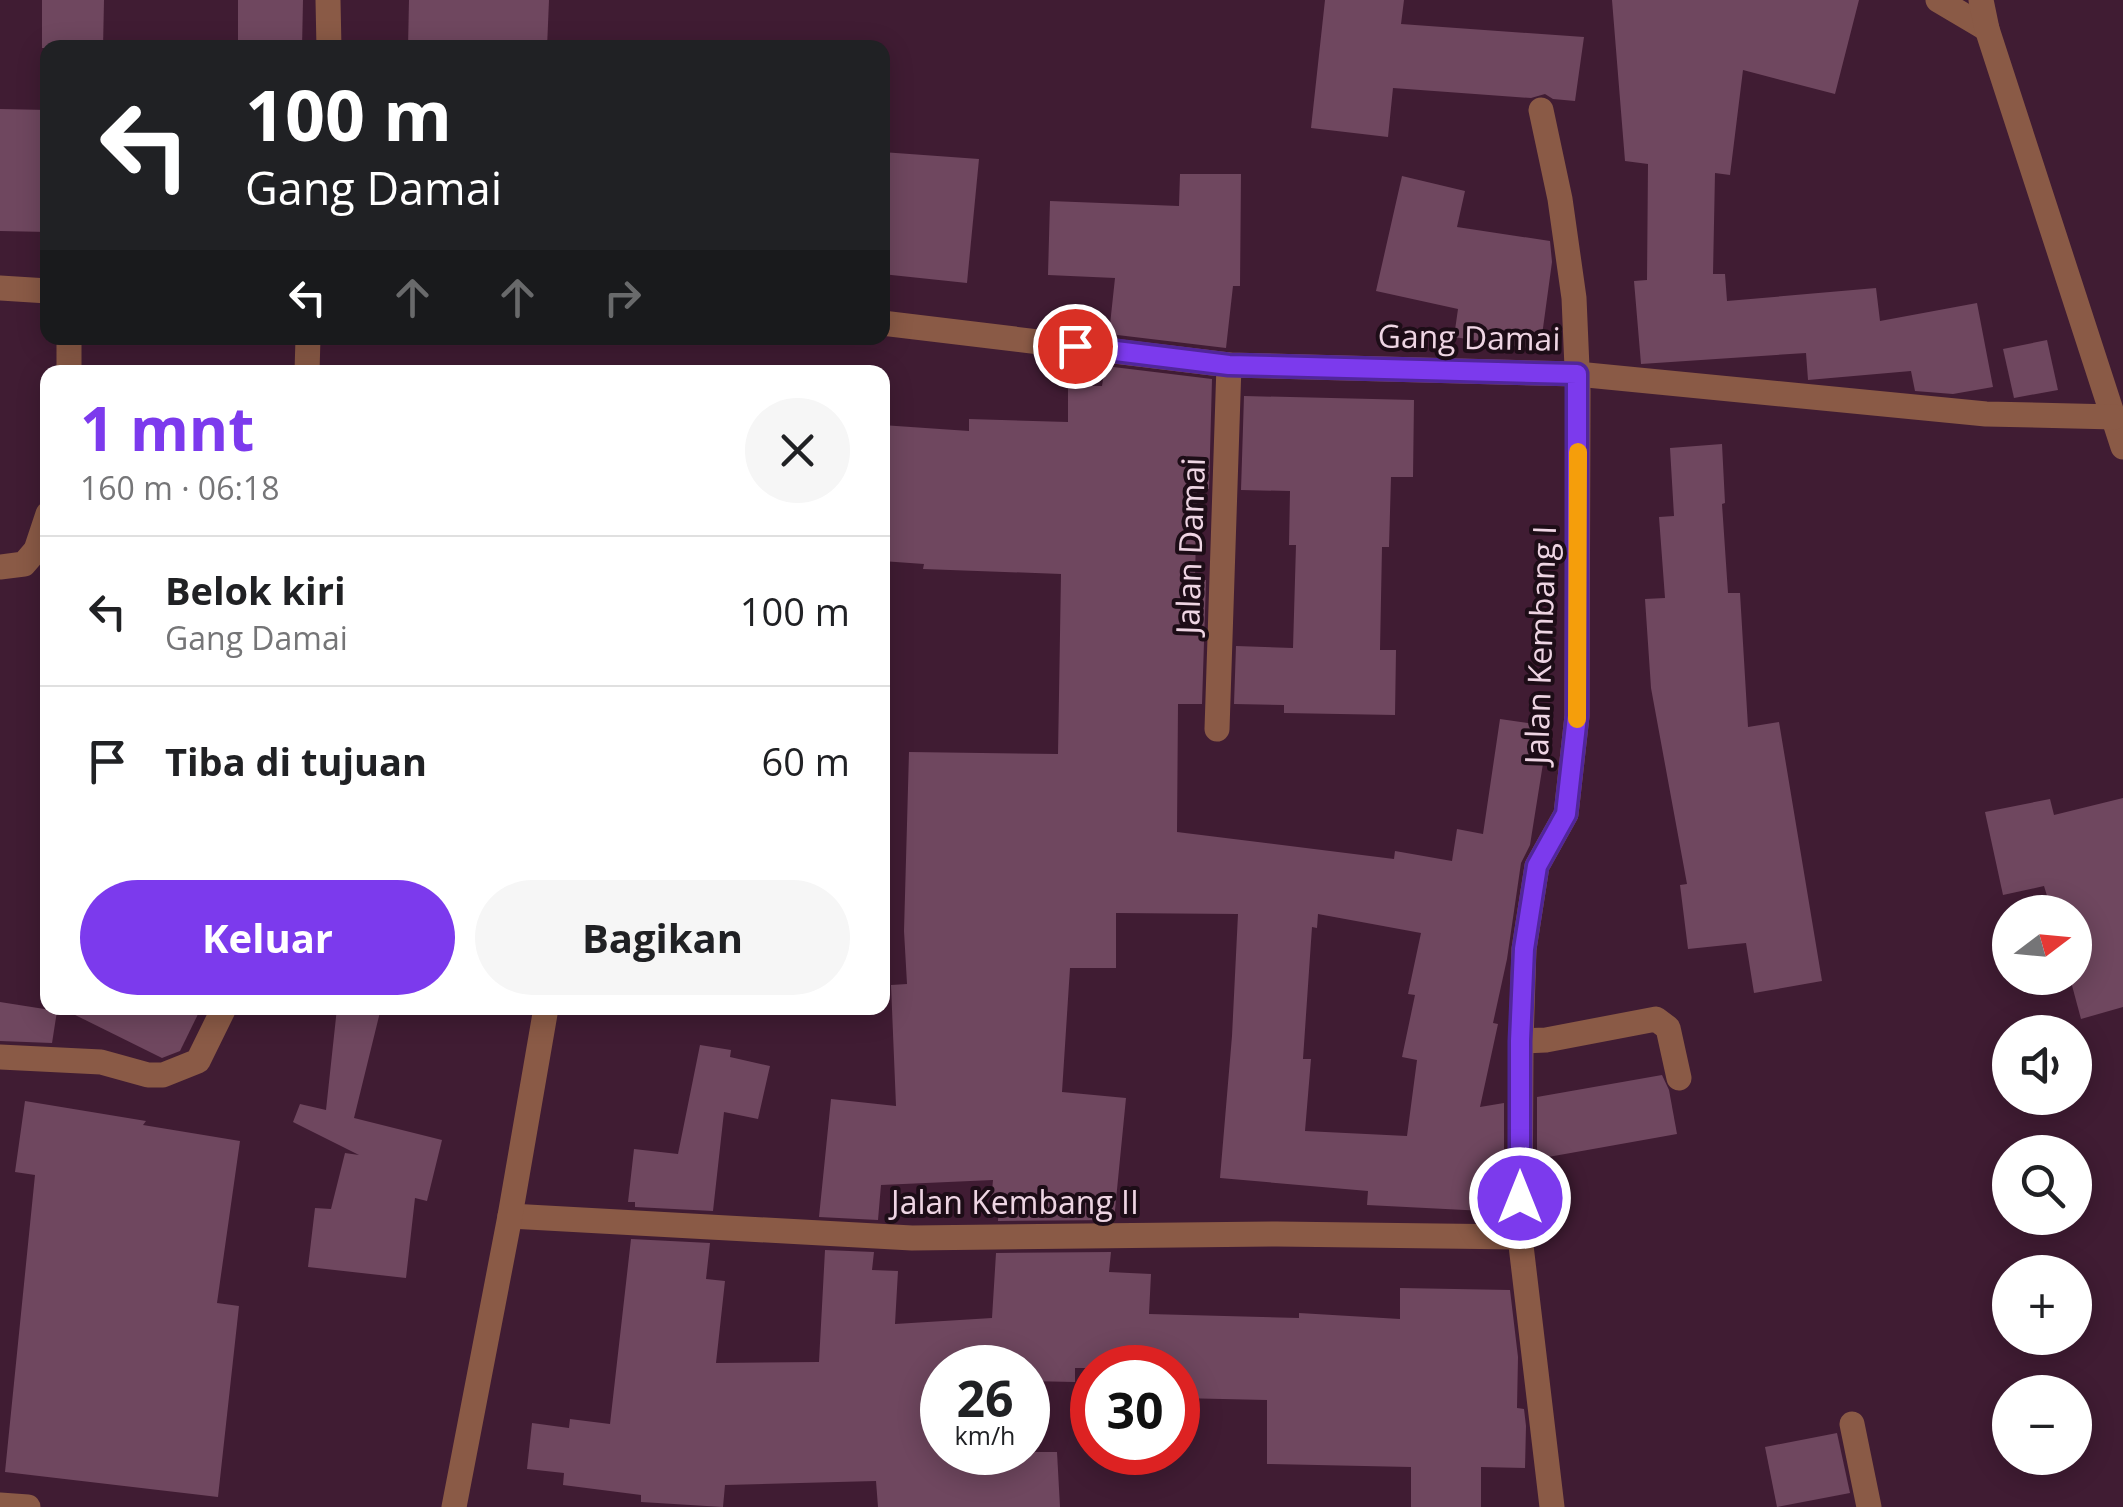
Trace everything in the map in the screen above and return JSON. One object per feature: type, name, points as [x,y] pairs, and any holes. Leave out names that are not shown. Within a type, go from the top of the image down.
[{"type":"street","points":[[328,0],[329,40]]},
{"type":"street","points":[[1938,0],[1987,29]]},
{"type":"street","points":[[1981,0],[1987,29],[2123,447]]},
{"type":"street","name":"Jalan Kembang I","points":[[1541,110],[1560,199],[1574,298],[1577,374],[1577,716],[1566,814],[1537,866],[1524,949],[1520,1041],[1520,1237],[1552,1507]]},
{"type":"street","points":[[0,288],[40,290]]},
{"type":"street","name":"Gang Damai","points":[[890,324],[1229,365],[1577,374],[1986,414],[2115,417]]},
{"type":"street","name":"Jalan Damai","points":[[1218,729],[1229,365]]},
{"type":"street","points":[[0,567],[24,564],[40,538]]},
{"type":"street","points":[[0,1057],[101,1062],[163,1075],[198,1061],[221,1015]]},
{"type":"street","points":[[454,1507],[545,1015]]},
{"type":"street","points":[[1520,1041],[1546,1040],[1656,1019],[1668,1028],[1679,1078]]},
{"type":"street","name":"Jalan Kembang II","points":[[510,1216],[912,1238],[1276,1234],[1520,1237]]},
{"type":"street","points":[[1852,1424],[1870,1507]]},
{"type":"street","points":[[0,1505],[28,1507]]},
{"type":"building","points":[[42,0],[104,0],[103,40],[42,40]]},
{"type":"building","points":[[238,0],[303,0],[302,40],[238,40]]},
{"type":"building","points":[[409,0],[549,0],[547,40],[408,40]]},
{"type":"building","points":[[1325,0],[1404,0],[1401,24],[1584,37],[1575,101],[1553,99],[1545,94],[1531,98],[1393,88],[1388,137],[1311,128]]},
{"type":"building","points":[[1612,0],[1859,0],[1835,94],[1743,70],[1730,175],[1715,173],[1713,274],[1725,274],[1727,301],[1876,288],[1880,321],[1977,303],[1993,387],[1953,394],[1915,391],[1911,371],[1808,380],[1806,353],[1641,364],[1634,281],[1647,280],[1648,164],[1625,161]]},
{"type":"building","points":[[0,109],[40,110],[40,232],[0,231]]},
{"type":"building","points":[[890,153],[979,159],[967,283],[890,275]]},
{"type":"building","points":[[1180,174],[1241,174],[1240,286],[1233,286],[1226,348],[1109,334],[1115,278],[1048,275],[1050,201],[1179,206]]},
{"type":"building","points":[[1402,176],[1465,191],[1457,227],[1550,241],[1552,262],[1540,350],[1454,337],[1458,309],[1376,291]]},
{"type":"building","points":[[2047,340],[2058,390],[2014,398],[2003,349]]},
{"type":"building","points":[[1105,366],[1212,379],[1209,489],[1197,489],[1195,580],[1206,580],[1202,704],[1178,704],[1177,832],[1394,859],[1395,851],[1452,861],[1457,829],[1483,834],[1500,719],[1549,726],[1530,845],[1521,863],[1493,1023],[1498,1024],[1480,1107],[1504,1103],[1504,1212],[1367,1205],[1368,1191],[1220,1178],[1238,914],[1116,913],[1116,968],[1070,968],[1062,1092],[1126,1098],[1114,1220],[998,1221],[999,1202],[991,1202],[993,1180],[881,1185],[878,1220],[819,1217],[831,1099],[896,1106],[891,985],[907,984],[904,931],[909,752],[1058,754],[1061,574],[923,569],[924,564],[890,562],[890,426],[969,431],[969,419],[1068,422],[1068,386],[1102,386]],"holes":[[[1318,914],[1421,933],[1408,994],[1415,995],[1402,1057],[1417,1060],[1407,1136],[1305,1131],[1311,1059],[1303,1059],[1312,927],[1317,928]]]},
{"type":"building","points":[[1244,396],[1414,400],[1413,477],[1391,477],[1389,547],[1382,547],[1380,650],[1396,650],[1395,715],[1284,713],[1284,705],[1234,704],[1236,646],[1293,648],[1296,545],[1289,545],[1290,491],[1241,490]]},
{"type":"building","points":[[1722,444],[1728,593],[1740,593],[1748,727],[1779,722],[1822,981],[1754,993],[1746,943],[1688,949],[1680,885],[1687,884],[1651,688],[1645,599],[1665,598],[1659,517],[1674,516],[1670,448]]},
{"type":"building","points":[[2123,798],[2123,1007],[2092,1016],[2080,1015],[2075,995],[2092,995],[2092,895],[2047,895],[2044,886],[2003,895],[1985,812],[2050,799],[2054,815]]},
{"type":"building","points":[[0,1002],[40,1008],[40,1015],[56,1015],[52,1043],[0,1041]]},
{"type":"building","points":[[75,1015],[198,1015],[180,1051],[162,1058]]},
{"type":"building","points":[[336,1015],[379,1015],[354,1118],[442,1140],[427,1201],[415,1198],[406,1278],[308,1267],[315,1208],[331,1209],[345,1153],[359,1155],[293,1122],[300,1104],[326,1110]]},
{"type":"building","points":[[700,1045],[731,1050],[730,1057],[770,1066],[758,1119],[724,1112],[713,1211],[635,1207],[635,1202],[628,1202],[634,1149],[678,1154]]},
{"type":"building","points":[[1662,1075],[1669,1090],[1677,1134],[1537,1159],[1537,1097]]},
{"type":"building","points":[[25,1101],[240,1141],[217,1303],[239,1306],[218,1497],[5,1472],[35,1175],[15,1172]]},
{"type":"building","points":[[631,1239],[710,1243],[706,1279],[725,1281],[716,1363],[819,1362],[825,1250],[874,1252],[872,1270],[898,1271],[895,1324],[992,1318],[996,1253],[1111,1252],[1109,1272],[1151,1274],[1149,1314],[1299,1318],[1299,1313],[1400,1319],[1400,1288],[1510,1290],[1518,1357],[1517,1408],[1524,1409],[1526,1426],[1525,1468],[1481,1467],[1481,1507],[1411,1507],[1411,1467],[1267,1464],[1267,1400],[1200,1398],[1200,1345],[1070,1345],[1070,1382],[1050,1381],[1050,1345],[920,1345],[920,1475],[1050,1475],[1050,1452],[1057,1452],[1060,1507],[878,1507],[876,1481],[725,1485],[723,1507],[641,1502],[641,1495],[563,1485],[564,1473],[527,1469],[532,1423],[569,1428],[570,1419],[610,1424]]},
{"type":"building","points":[[1837,1433],[1850,1493],[1777,1507],[1765,1447]]},
{"type":"slow traffic","points":[[1577,719],[1578,452]]},
{"type":"route","points":[[1075,346],[1229,365],[1577,374],[1577,716],[1566,814],[1537,866],[1524,949],[1520,1198]]}]
